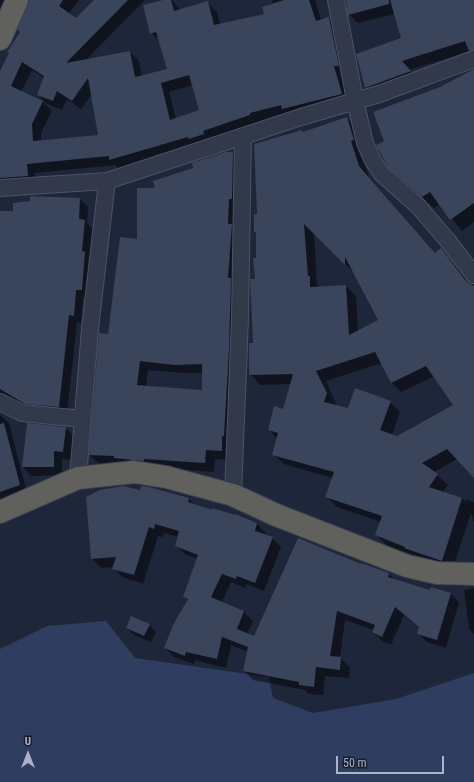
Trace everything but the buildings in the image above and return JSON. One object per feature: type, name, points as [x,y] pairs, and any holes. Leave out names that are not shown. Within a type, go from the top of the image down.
[{"type":"highway","points":[[0,39],[17,0]]},
{"type":"highway","points":[[0,512],[78,478],[134,472],[195,484],[233,495],[276,515],[407,566],[437,573],[474,574]]},
{"type":"street","points":[[336,0],[355,100],[365,143],[372,160],[382,174],[418,206],[474,276]]},
{"type":"street","points":[[0,188],[107,181],[355,100],[379,94],[474,59]]},
{"type":"street","points":[[233,495],[240,318],[243,136]]},
{"type":"street","points":[[78,478],[90,329],[107,181]]},
{"type":"street","points":[[0,402],[22,413],[83,419]]},
{"type":"water","points":[[106,621],[135,658],[269,677],[273,698],[313,713],[396,699],[474,673],[474,782],[0,782],[0,649],[47,626]]}]
